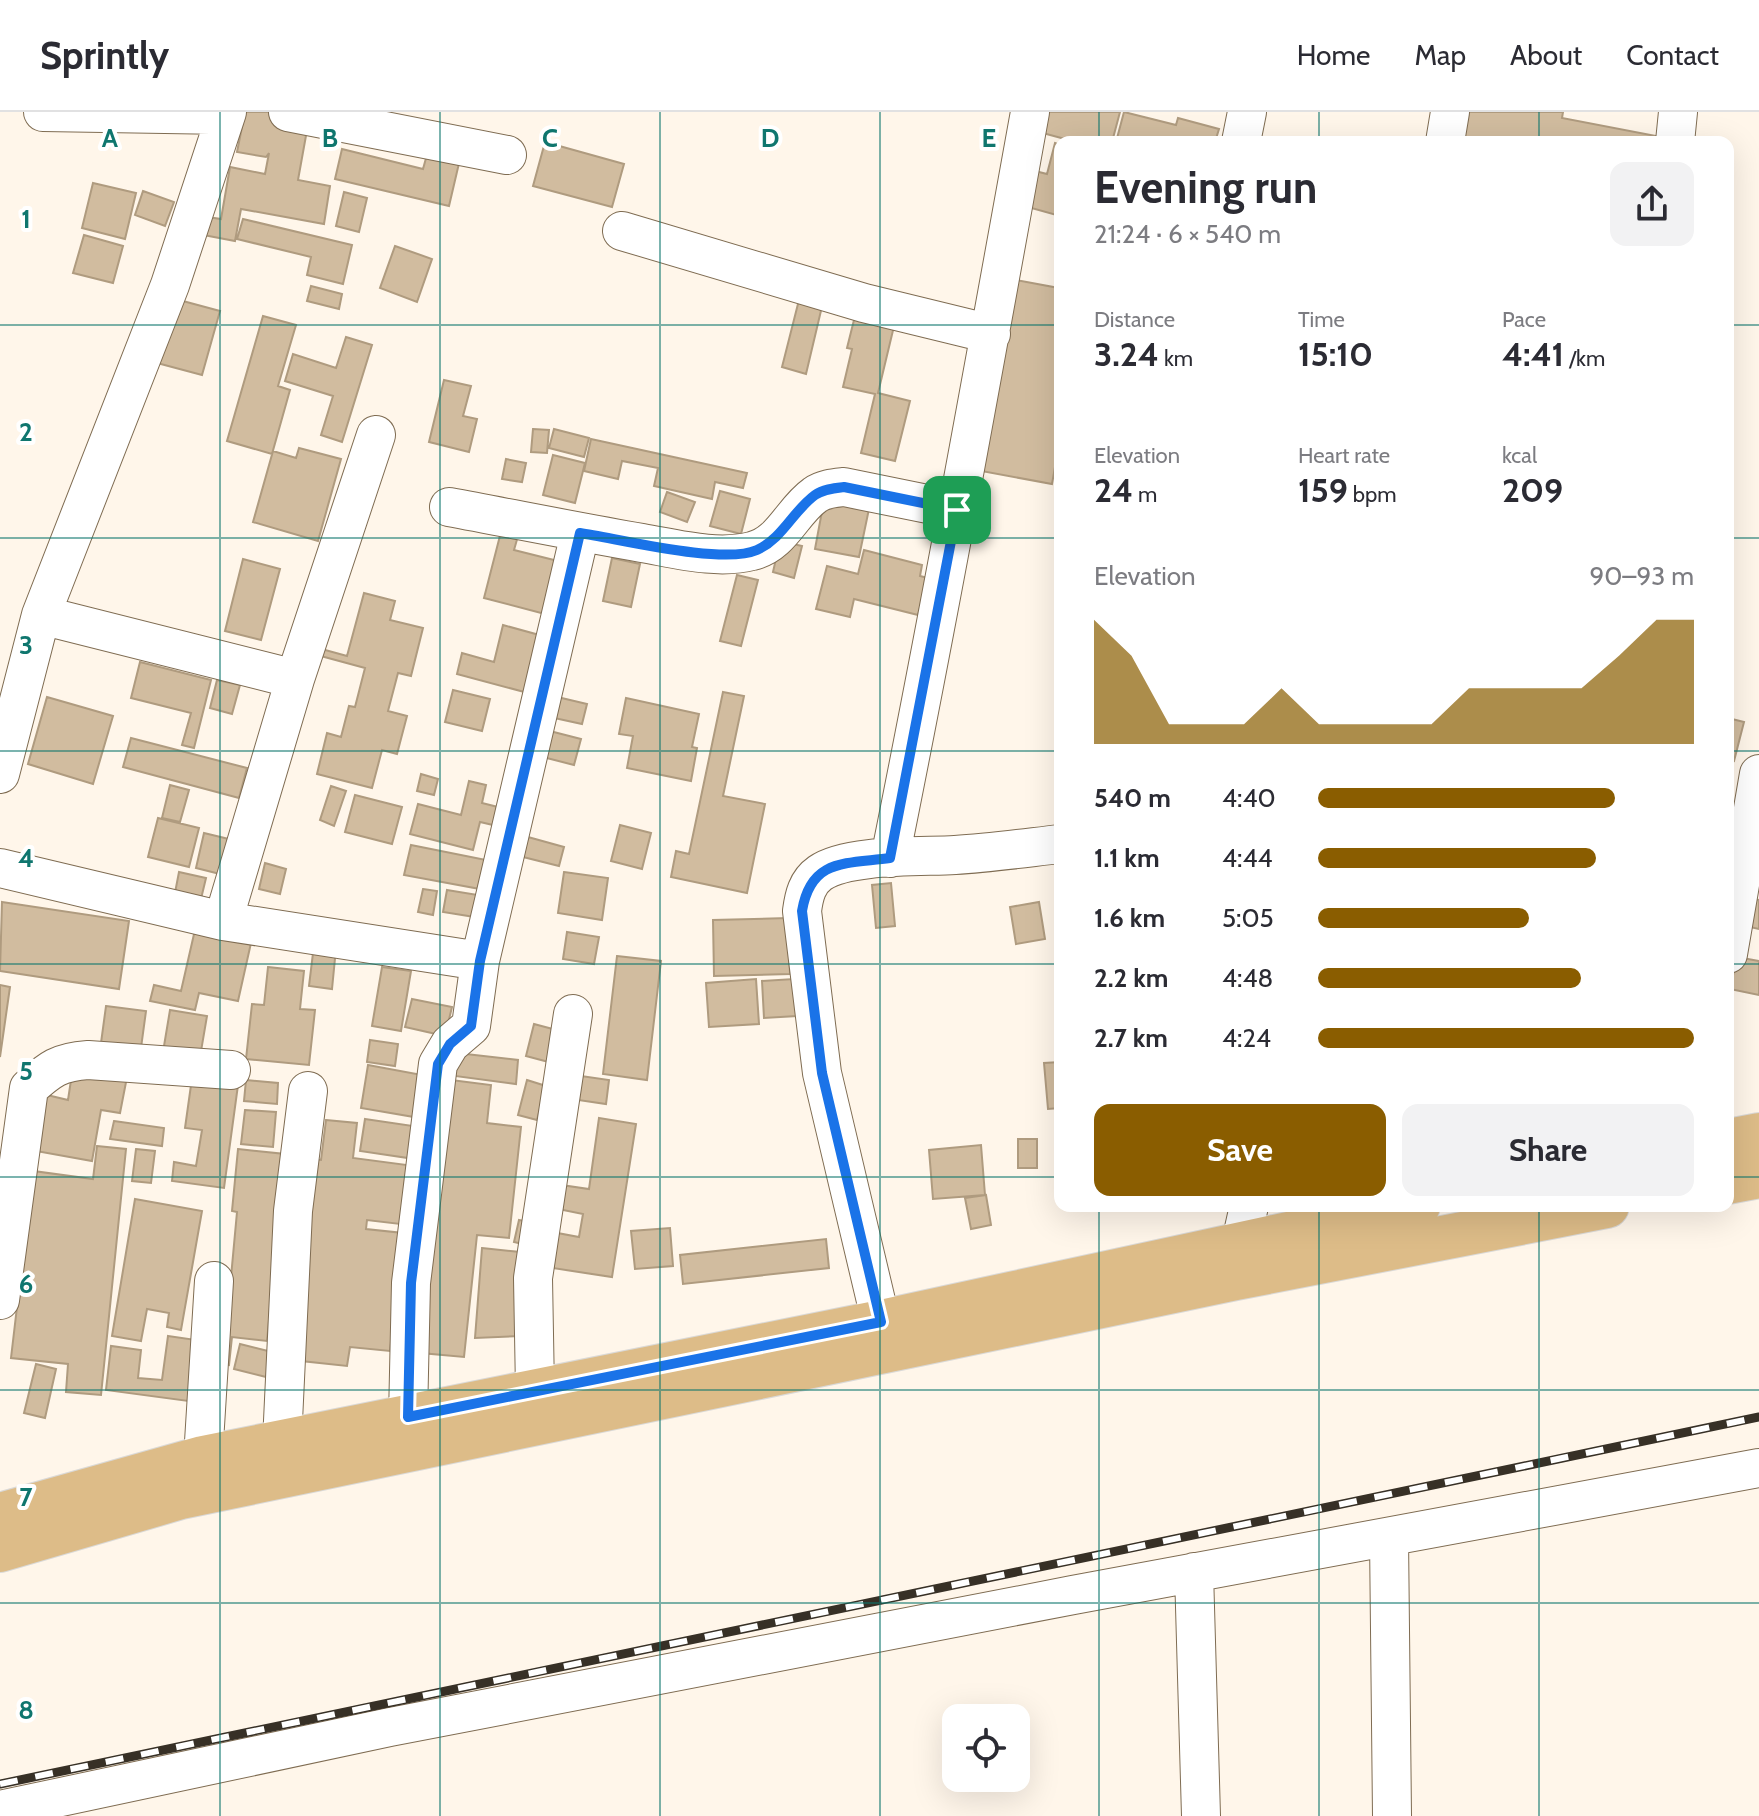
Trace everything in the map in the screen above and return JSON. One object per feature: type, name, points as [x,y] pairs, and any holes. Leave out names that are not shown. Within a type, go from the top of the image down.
[{"type":"main road","points":[[1734,1140],[1759,1135]]},
{"type":"main road","points":[[1734,1181],[1759,1176]]},
{"type":"main road","points":[[0,1515],[203,1458],[881,1322],[1245,1224],[1360,1212]]},
{"type":"main road","points":[[0,1550],[181,1497],[1236,1278],[1576,1212]]},
{"type":"street","points":[[0,774],[13,677],[41,615],[170,285],[226,114],[43,112]]},
{"type":"street","points":[[288,112],[507,155]]},
{"type":"street","points":[[890,858],[991,334],[1030,112]]},
{"type":"street","points":[[1242,136],[1247,112]]},
{"type":"street","points":[[1446,136],[1450,112]]},
{"type":"street","points":[[1676,136],[1678,112]]},
{"type":"street","points":[[622,231],[864,303],[991,334]]},
{"type":"street","points":[[223,921],[295,679],[376,435]]},
{"type":"street","points":[[449,507],[580,533],[732,555],[756,551],[780,535],[815,495],[830,489],[844,487],[957,510]]},
{"type":"street","points":[[408,1417],[411,1283],[438,1064],[450,1044],[471,1026],[480,961],[580,533]]},
{"type":"street","points":[[41,615],[295,679]]},
{"type":"street","points":[[1734,919],[1759,774]]},
{"type":"street","points":[[881,1322],[822,1073],[802,911],[805,894],[812,880],[822,871],[838,865],[1054,845]]},
{"type":"street","points":[[0,868],[223,921],[480,961]]},
{"type":"street","points":[[535,1390],[533,1278],[573,1014]]},
{"type":"street","points":[[0,1300],[29,1088],[49,1070],[65,1062],[88,1060],[231,1070]]},
{"type":"street","points":[[282,1442],[293,1211],[308,1091]]},
{"type":"street","points":[[203,1458],[214,1281]]},
{"type":"street","points":[[0,1810],[421,1721],[1194,1572],[1759,1468]]},
{"type":"street","points":[[1389,1537],[1392,1816]]},
{"type":"street","points":[[1194,1572],[1201,1816]]},
{"type":"building","points":[[245,112],[269,112],[309,119],[298,180],[330,186],[324,224],[241,209],[235,241],[198,234],[201,216],[221,219],[230,167],[265,174],[269,153],[266,157],[237,152]]},
{"type":"building","points":[[1044,112],[1120,112],[1114,136],[1054,136],[1039,132]]},
{"type":"building","points":[[1124,112],[1176,125],[1178,118],[1219,129],[1217,136],[1118,136]]},
{"type":"building","points":[[1459,112],[1563,112],[1562,118],[1656,136],[1455,136]]},
{"type":"building","points":[[545,142],[624,164],[612,207],[533,186]]},
{"type":"building","points":[[1054,147],[1054,214],[1017,204],[1027,169],[1047,174]]},
{"type":"building","points":[[342,149],[423,169],[428,151],[460,159],[449,206],[335,179]]},
{"type":"building","points":[[93,183],[136,193],[125,239],[82,228]]},
{"type":"building","points":[[143,191],[174,202],[165,226],[135,215]]},
{"type":"building","points":[[344,192],[367,198],[359,232],[336,226]]},
{"type":"building","points":[[243,219],[352,245],[343,284],[307,275],[311,257],[237,239]]},
{"type":"building","points":[[84,235],[123,246],[113,283],[73,273]]},
{"type":"building","points":[[395,246],[432,259],[417,302],[380,288]]},
{"type":"building","points":[[1011,279],[1054,287],[1052,484],[976,470]]},
{"type":"building","points":[[311,286],[342,294],[339,309],[307,301]]},
{"type":"building","points":[[801,292],[824,298],[806,374],[782,367]]},
{"type":"building","points":[[168,297],[220,311],[202,375],[157,363]]},
{"type":"building","points":[[856,312],[895,322],[878,393],[910,401],[895,461],[861,453],[875,394],[843,387],[852,349],[847,348]]},
{"type":"building","points":[[263,316],[296,325],[278,386],[290,390],[272,454],[227,441]]},
{"type":"building","points":[[346,337],[372,345],[342,442],[321,435],[333,396],[285,381],[293,354],[336,368]]},
{"type":"building","points":[[444,380],[471,386],[463,416],[477,419],[469,452],[429,442]]},
{"type":"building","points":[[533,429],[549,430],[547,453],[531,452]]},
{"type":"building","points":[[554,429],[589,438],[584,457],[549,448]]},
{"type":"building","points":[[591,439],[747,473],[743,488],[715,482],[712,499],[654,486],[658,468],[622,461],[618,479],[584,471]]},
{"type":"building","points":[[299,448],[341,459],[318,541],[253,522],[273,451],[296,458]]},
{"type":"building","points":[[553,455],[585,463],[575,503],[543,495]]},
{"type":"building","points":[[506,459],[526,463],[522,482],[502,479]]},
{"type":"building","points":[[720,491],[750,499],[741,534],[710,526]]},
{"type":"building","points":[[667,492],[695,502],[687,522],[660,512]]},
{"type":"building","points":[[825,495],[870,504],[859,557],[815,549]]},
{"type":"building","points":[[503,524],[520,529],[514,550],[558,561],[545,614],[484,598]]},
{"type":"building","points":[[780,541],[802,546],[794,578],[773,572]]},
{"type":"building","points":[[864,550],[922,565],[920,576],[928,578],[918,615],[854,599],[850,617],[816,609],[827,566],[858,574]]},
{"type":"building","points":[[612,558],[640,564],[631,607],[603,601]]},
{"type":"building","points":[[243,559],[280,569],[261,640],[225,631]]},
{"type":"building","points":[[737,575],[758,580],[741,646],[720,641]]},
{"type":"building","points":[[364,593],[395,601],[390,620],[423,628],[411,676],[398,673],[388,711],[407,716],[397,754],[382,750],[372,788],[317,774],[327,733],[341,737],[349,706],[355,707],[365,668],[317,655],[318,648],[347,656]]},
{"type":"building","points":[[503,625],[543,636],[528,693],[457,674],[462,653],[494,662]]},
{"type":"building","points":[[140,662],[211,680],[194,748],[182,745],[191,713],[131,698]]},
{"type":"building","points":[[217,680],[240,685],[232,714],[210,708]]},
{"type":"building","points":[[453,690],[490,699],[482,731],[445,722]]},
{"type":"building","points":[[723,692],[744,696],[723,796],[765,804],[747,893],[671,877],[676,851],[689,854]]},
{"type":"building","points":[[549,695],[587,704],[582,724],[545,716]]},
{"type":"building","points":[[47,697],[113,716],[93,784],[28,764]]},
{"type":"building","points":[[626,698],[699,714],[692,747],[697,748],[691,781],[627,768],[633,736],[619,734]]},
{"type":"building","points":[[1734,720],[1744,722],[1734,761]]},
{"type":"building","points":[[542,729],[581,739],[574,765],[535,755]]},
{"type":"building","points":[[131,738],[247,768],[239,798],[123,767]]},
{"type":"building","points":[[421,774],[438,779],[434,795],[417,791]]},
{"type":"building","points":[[469,781],[486,785],[482,803],[498,807],[493,825],[480,822],[473,850],[410,834],[418,804],[461,815]]},
{"type":"building","points":[[170,785],[189,790],[180,822],[162,818]]},
{"type":"building","points":[[331,786],[346,791],[334,826],[320,820]]},
{"type":"building","points":[[355,795],[402,807],[392,844],[345,832]]},
{"type":"building","points":[[158,818],[199,828],[189,867],[148,857]]},
{"type":"building","points":[[620,825],[651,833],[642,869],[611,861]]},
{"type":"building","points":[[204,833],[233,840],[224,875],[196,868]]},
{"type":"building","points":[[528,837],[564,847],[559,866],[523,857]]},
{"type":"building","points":[[411,845],[486,860],[480,889],[404,875]]},
{"type":"building","points":[[265,863],[286,869],[280,894],[259,889]]},
{"type":"building","points":[[179,872],[206,878],[200,903],[174,898]]},
{"type":"building","points":[[564,872],[608,878],[602,920],[558,913]]},
{"type":"building","points":[[891,883],[895,926],[876,928],[872,885]]},
{"type":"building","points":[[423,889],[437,891],[433,915],[418,912]]},
{"type":"building","points":[[447,890],[484,896],[481,918],[443,912]]},
{"type":"building","points":[[1748,897],[1759,900],[1759,929],[1741,925]]},
{"type":"building","points":[[2,902],[129,921],[119,989],[0,971]]},
{"type":"building","points":[[1039,902],[1045,939],[1016,944],[1010,907]]},
{"type":"building","points":[[788,918],[790,974],[714,976],[713,920]]},
{"type":"building","points":[[197,921],[253,934],[238,1001],[199,993],[195,1010],[150,1001],[154,985],[181,991]]},
{"type":"building","points":[[567,932],[599,937],[594,964],[563,959]]},
{"type":"building","points":[[314,945],[336,948],[332,989],[309,986]]},
{"type":"building","points":[[617,956],[661,961],[647,1080],[603,1074]]},
{"type":"building","points":[[1737,957],[1759,961],[1759,995],[1734,990]]},
{"type":"building","points":[[268,967],[304,971],[300,1009],[315,1010],[309,1065],[246,1059],[252,1004],[264,1005]]},
{"type":"building","points":[[382,967],[411,971],[401,1031],[372,1026]]},
{"type":"building","points":[[756,979],[759,1024],[709,1027],[706,983]]},
{"type":"building","points":[[794,979],[797,1016],[764,1018],[762,981]]},
{"type":"building","points":[[0,985],[10,987],[0,1057]]},
{"type":"building","points":[[412,999],[452,1007],[445,1036],[405,1027]]},
{"type":"building","points":[[106,1006],[146,1011],[141,1048],[101,1043]]},
{"type":"building","points":[[170,1010],[207,1016],[199,1063],[162,1058]]},
{"type":"building","points":[[534,1024],[564,1032],[556,1064],[526,1056]]},
{"type":"building","points":[[370,1040],[398,1044],[395,1066],[367,1062]]},
{"type":"building","points":[[457,1053],[518,1060],[516,1084],[455,1076]]},
{"type":"building","points":[[1054,1062],[1054,1108],[1048,1109],[1044,1063]]},
{"type":"building","points":[[368,1065],[422,1075],[414,1117],[361,1108]]},
{"type":"building","points":[[73,1067],[127,1077],[120,1113],[101,1110],[92,1161],[36,1151],[47,1095],[68,1100]]},
{"type":"building","points":[[581,1076],[609,1080],[606,1104],[578,1100]]},
{"type":"building","points":[[192,1078],[238,1085],[224,1188],[172,1181],[174,1162],[196,1166],[202,1130],[185,1128]]},
{"type":"building","points":[[246,1080],[278,1083],[277,1104],[244,1101]]},
{"type":"building","points":[[451,1080],[491,1085],[487,1123],[521,1127],[509,1238],[477,1235],[464,1357],[421,1353]]},
{"type":"building","points":[[527,1080],[546,1086],[537,1120],[518,1115]]},
{"type":"building","points":[[245,1110],[276,1112],[273,1147],[241,1144]]},
{"type":"building","points":[[599,1118],[636,1124],[612,1277],[546,1267],[552,1232],[579,1237],[583,1214],[558,1209],[561,1185],[589,1189]]},
{"type":"building","points":[[365,1119],[413,1126],[408,1158],[360,1151]]},
{"type":"building","points":[[326,1120],[357,1123],[353,1158],[407,1165],[400,1224],[367,1220],[366,1229],[403,1233],[390,1351],[350,1347],[347,1366],[292,1360],[304,1158],[321,1160]]},
{"type":"building","points":[[114,1121],[164,1128],[162,1146],[110,1139]]},
{"type":"building","points":[[1018,1139],[1037,1139],[1037,1168],[1018,1168]]},
{"type":"building","points":[[981,1145],[985,1195],[933,1199],[929,1150]]},
{"type":"building","points":[[97,1146],[126,1149],[101,1395],[66,1392],[68,1364],[11,1358],[33,1171],[93,1179]]},
{"type":"building","points":[[136,1149],[155,1151],[151,1183],[132,1181]]},
{"type":"building","points":[[238,1149],[285,1154],[267,1341],[232,1337],[229,1365],[223,1364],[237,1212],[232,1211]]},
{"type":"building","points":[[986,1195],[991,1225],[971,1229],[965,1198]]},
{"type":"building","points":[[135,1199],[202,1211],[181,1330],[167,1327],[169,1313],[147,1309],[141,1341],[112,1336]]},
{"type":"building","points":[[519,1220],[536,1223],[531,1246],[514,1242]]},
{"type":"building","points":[[670,1228],[673,1266],[635,1269],[631,1231]]},
{"type":"building","points":[[826,1239],[829,1268],[683,1284],[680,1255]]},
{"type":"building","points":[[482,1248],[530,1253],[521,1336],[475,1338]]},
{"type":"building","points":[[168,1336],[196,1340],[188,1401],[106,1390],[111,1346],[141,1350],[138,1378],[162,1380]]},
{"type":"building","points":[[240,1344],[272,1352],[266,1377],[234,1369]]},
{"type":"building","points":[[36,1364],[56,1369],[45,1418],[24,1413]]},
{"type":"railway","points":[[0,1784],[1759,1417]]},
{"type":"route","points":[[844,487],[957,510],[890,858],[838,865],[822,871],[812,880],[805,894],[802,911],[822,1073],[881,1322],[408,1417],[411,1283],[438,1064],[450,1044],[471,1026],[480,961],[580,533],[732,555],[756,551],[780,535],[815,495],[830,489],[844,487]]}]
